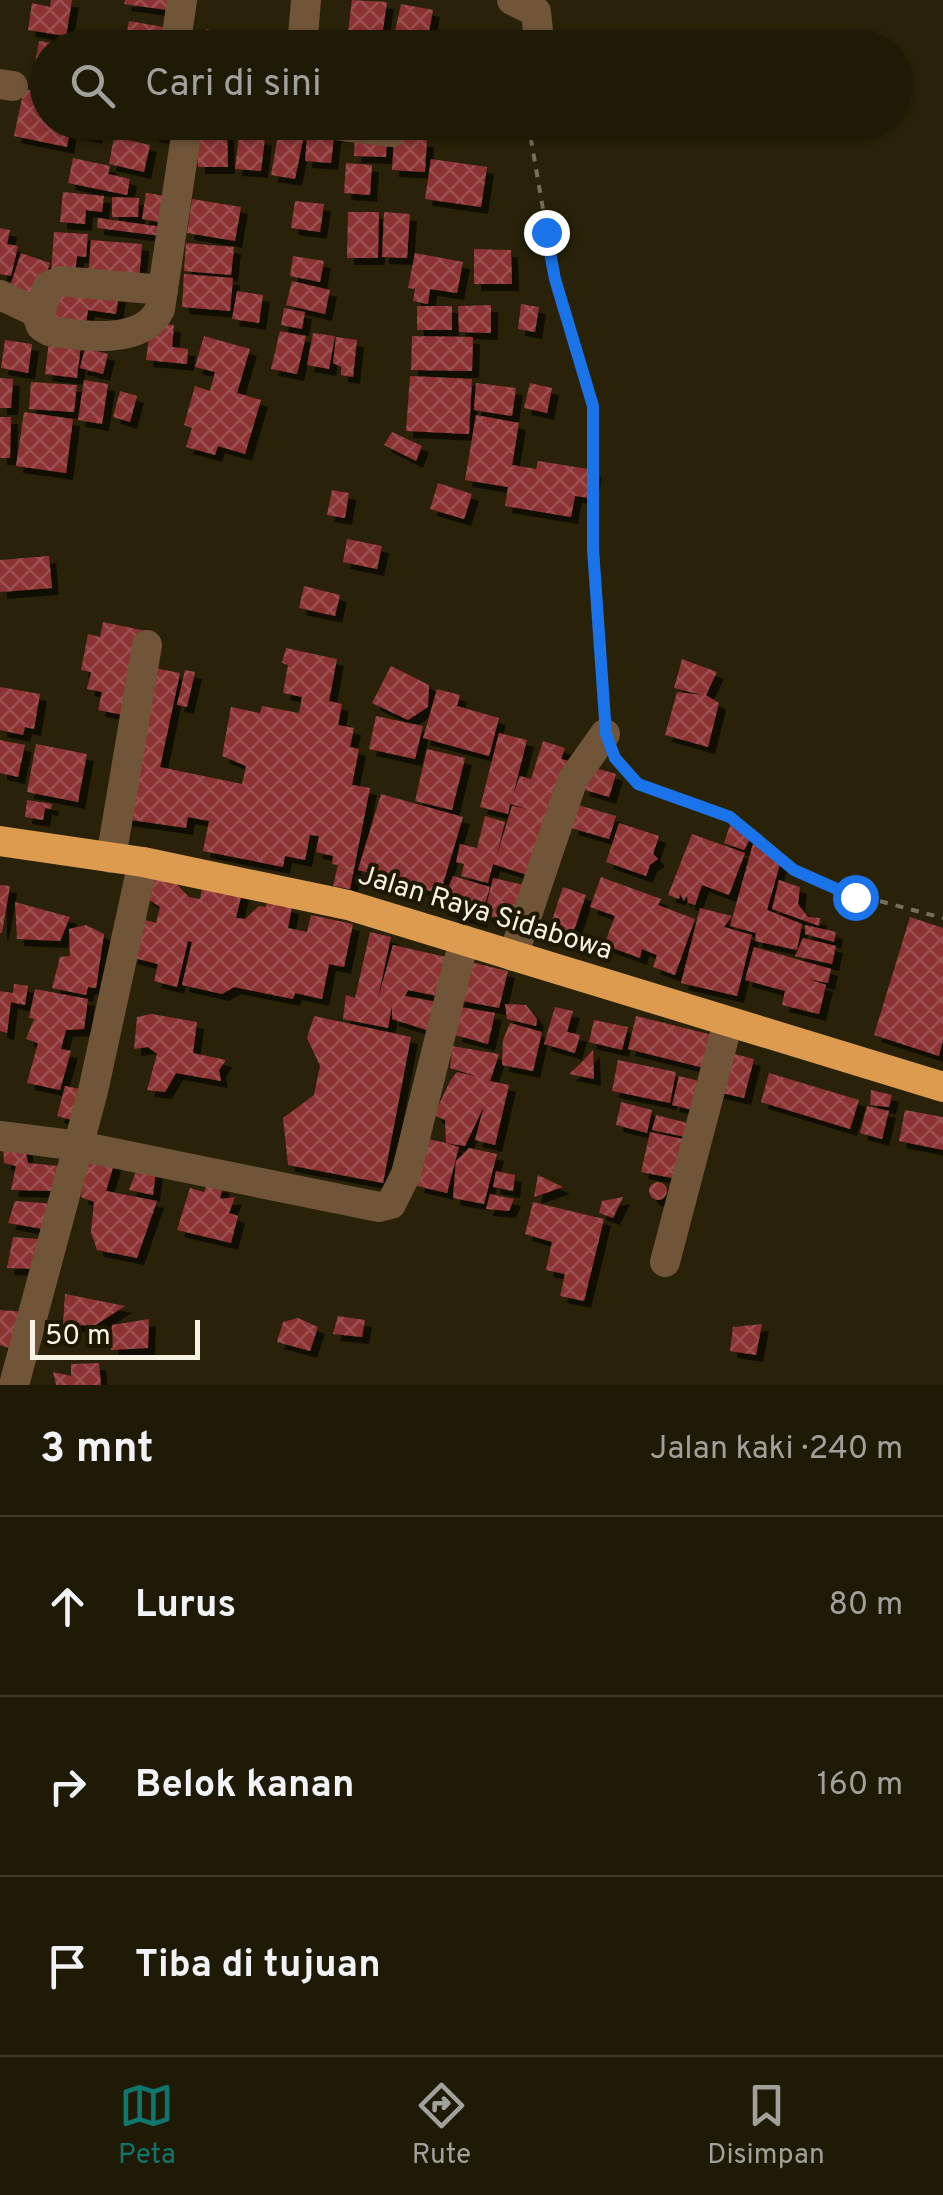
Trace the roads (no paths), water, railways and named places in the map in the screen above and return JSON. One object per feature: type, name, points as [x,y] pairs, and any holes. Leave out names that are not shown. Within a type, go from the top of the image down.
[{"type":"highway","name":"Jalan Raya Sidabowa","points":[[0,841],[143,862],[319,898],[943,1086]]},
{"type":"street","points":[[178,30],[182,0]]},
{"type":"street","points":[[304,30],[306,0]]},
{"type":"street","points":[[512,0],[536,12],[538,30]]},
{"type":"street","points":[[0,295],[30,308],[49,332],[112,336],[153,321],[163,290],[185,140]]},
{"type":"street","points":[[39,318],[48,286],[61,281],[163,290]]},
{"type":"street","points":[[111,858],[147,646]]},
{"type":"street","points":[[513,956],[573,779],[606,734]]},
{"type":"street","points":[[14,1385],[79,1146],[143,862]]},
{"type":"street","points":[[0,1136],[79,1146],[379,1207],[391,1204],[406,1174],[464,940]]},
{"type":"street","points":[[664,1262],[728,1022]]}]
